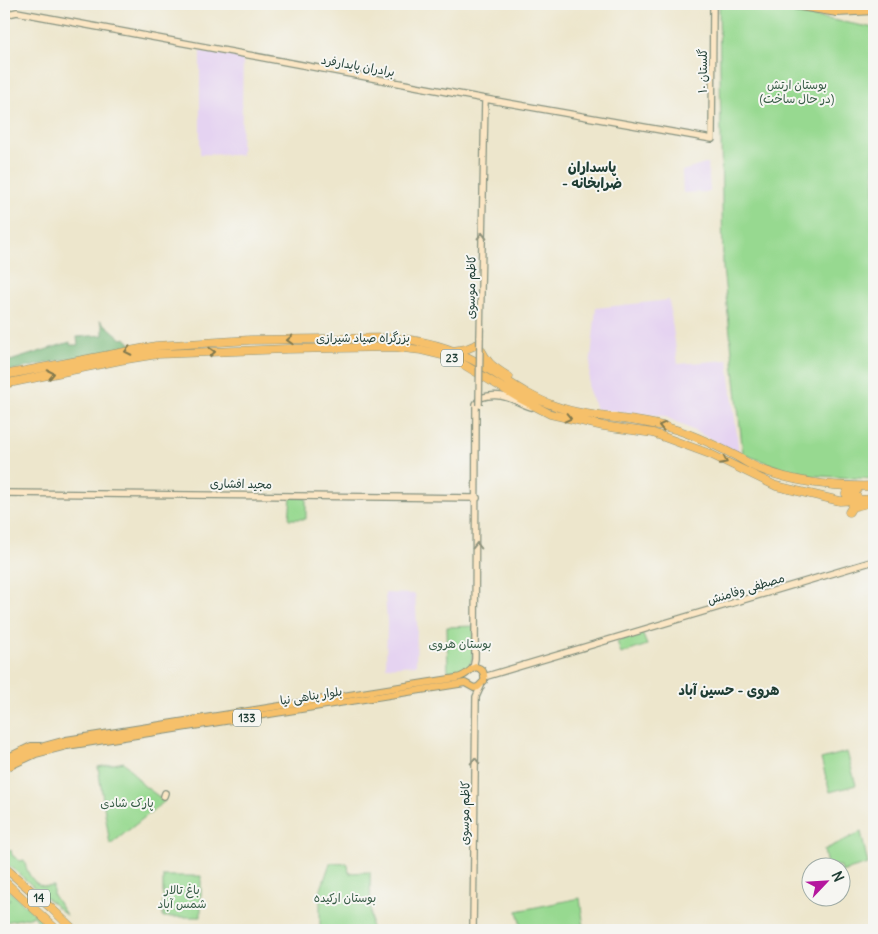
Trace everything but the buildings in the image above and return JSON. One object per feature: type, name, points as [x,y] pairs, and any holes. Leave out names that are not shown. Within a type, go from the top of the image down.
[{"type":"highway","name":"بزرگراه صیاد شیرازی","points":[[4,375],[156,346],[250,340],[407,339],[452,350],[473,360],[532,396],[555,406],[671,428],[706,440],[761,470],[798,481],[874,486]]},
{"type":"highway","points":[[452,350],[466,349],[478,344],[484,357],[490,364],[532,396]]},
{"type":"highway","name":"بزرگراه صیاد شیرازی","points":[[4,384],[144,356],[244,350],[394,347],[421,350],[456,360],[550,414],[603,426],[653,433],[710,454],[776,486],[840,501],[874,499]]},
{"type":"highway","points":[[798,481],[811,487],[836,489],[839,493],[834,496],[806,493]]},
{"type":"highway","points":[[874,486],[862,490],[848,490],[846,494],[850,497],[874,499]]},
{"type":"highway","points":[[849,512],[852,507],[874,499]]},
{"type":"highway","name":"14","points":[[4,867],[74,930]]},
{"type":"highway","name":"14","points":[[5,883],[58,930]]},
{"type":"main road","name":"گلستان ۱۰","points":[[712,139],[713,4]]},
{"type":"main road","points":[[781,4],[837,14],[874,10]]},
{"type":"main road","name":"برادران پایدارفرد","points":[[4,20],[8,14],[17,12],[712,139]]},
{"type":"main road","name":"کاظم موسوی","points":[[473,668],[475,659],[477,474],[479,466],[477,405],[485,99]]},
{"type":"main road","points":[[477,405],[480,398],[501,395],[550,414]]},
{"type":"main road","name":"مجید افشاری","points":[[4,493],[243,494],[477,498]]},
{"type":"main road","name":"مصطفی وفامنش","points":[[484,678],[575,649],[874,561]]},
{"type":"main road","points":[[475,659],[482,669],[484,678],[481,686]]},
{"type":"main road","points":[[473,668],[482,669]]},
{"type":"main road","name":"بلوار پناهی نیا","points":[[369,696],[466,676],[473,668]]},
{"type":"main road","name":"بلوار پناهی نیا","points":[[43,749],[125,734],[369,696],[465,683],[474,688],[481,686]]},
{"type":"main road","name":"کاظم موسوی","points":[[473,930],[476,697],[481,686]]},
{"type":"main road","name":"بلوار پناهی نیا","points":[[43,749],[66,740],[125,734]]},
{"type":"main road","points":[[4,759],[32,746],[43,749]]},
{"type":"main road","points":[[4,771],[55,748]]},
{"type":"main road","points":[[4,765],[43,749]]},
{"type":"main road","points":[[4,771],[18,760]]},
{"type":"main road","points":[[4,863],[14,876]]},
{"type":"shaded area","points":[[200,51],[243,57],[241,155],[200,154]]},
{"type":"shaded area","points":[[708,163],[710,192],[683,193],[682,171]]},
{"type":"shaded area","points":[[669,300],[678,364],[728,360],[739,453],[664,416],[596,409],[588,388],[596,308]]},
{"type":"shaded area","points":[[385,593],[415,594],[417,624],[416,665],[386,667],[387,623]]},
{"type":"green space","name":"بوستان ارتش (در حال ساخت)","points":[[719,4],[750,4],[874,28],[874,479],[800,475],[743,454],[723,268]]},
{"type":"green space","points":[[100,320],[133,346],[4,372],[4,361],[9,359],[10,361],[70,342],[70,345],[78,345],[77,337],[103,335],[103,327]]},
{"type":"green space","points":[[291,497],[306,498],[306,519],[289,519]]},
{"type":"green space","name":"بوستان هروی","points":[[474,626],[472,661],[464,674],[448,677],[447,627]]},
{"type":"green space","points":[[642,633],[647,645],[621,654],[617,641]]},
{"type":"green space","points":[[847,752],[856,785],[830,792],[821,759]]},
{"type":"green space","name":"پارک شادی","points":[[124,762],[143,785],[165,801],[110,845],[98,767]]},
{"type":"green space","points":[[861,832],[868,864],[850,869],[850,856],[825,856],[824,850]]},
{"type":"green space","points":[[5,850],[11,850],[12,855],[20,861],[24,860],[30,876],[37,883],[53,886],[53,895],[67,916],[4,861]]},
{"type":"green space","name":"بوستان ارکیده","points":[[330,863],[348,864],[349,873],[370,872],[371,930],[320,930],[320,892]]},
{"type":"green space","name":"باغ تالار شمس آباد","points":[[163,876],[201,876],[201,917],[163,917]]},
{"type":"green space","points":[[4,886],[53,930],[39,930],[34,916],[6,922],[4,906],[10,899],[4,894]]},
{"type":"green space","points":[[580,898],[584,928],[590,926],[591,930],[522,930],[517,911]]},
{"type":"district","name":"پاسداران - ضرابخانه","points":[[592,176]]},
{"type":"district","name":"هروی - حسین آباد","points":[[729,690]]}]
